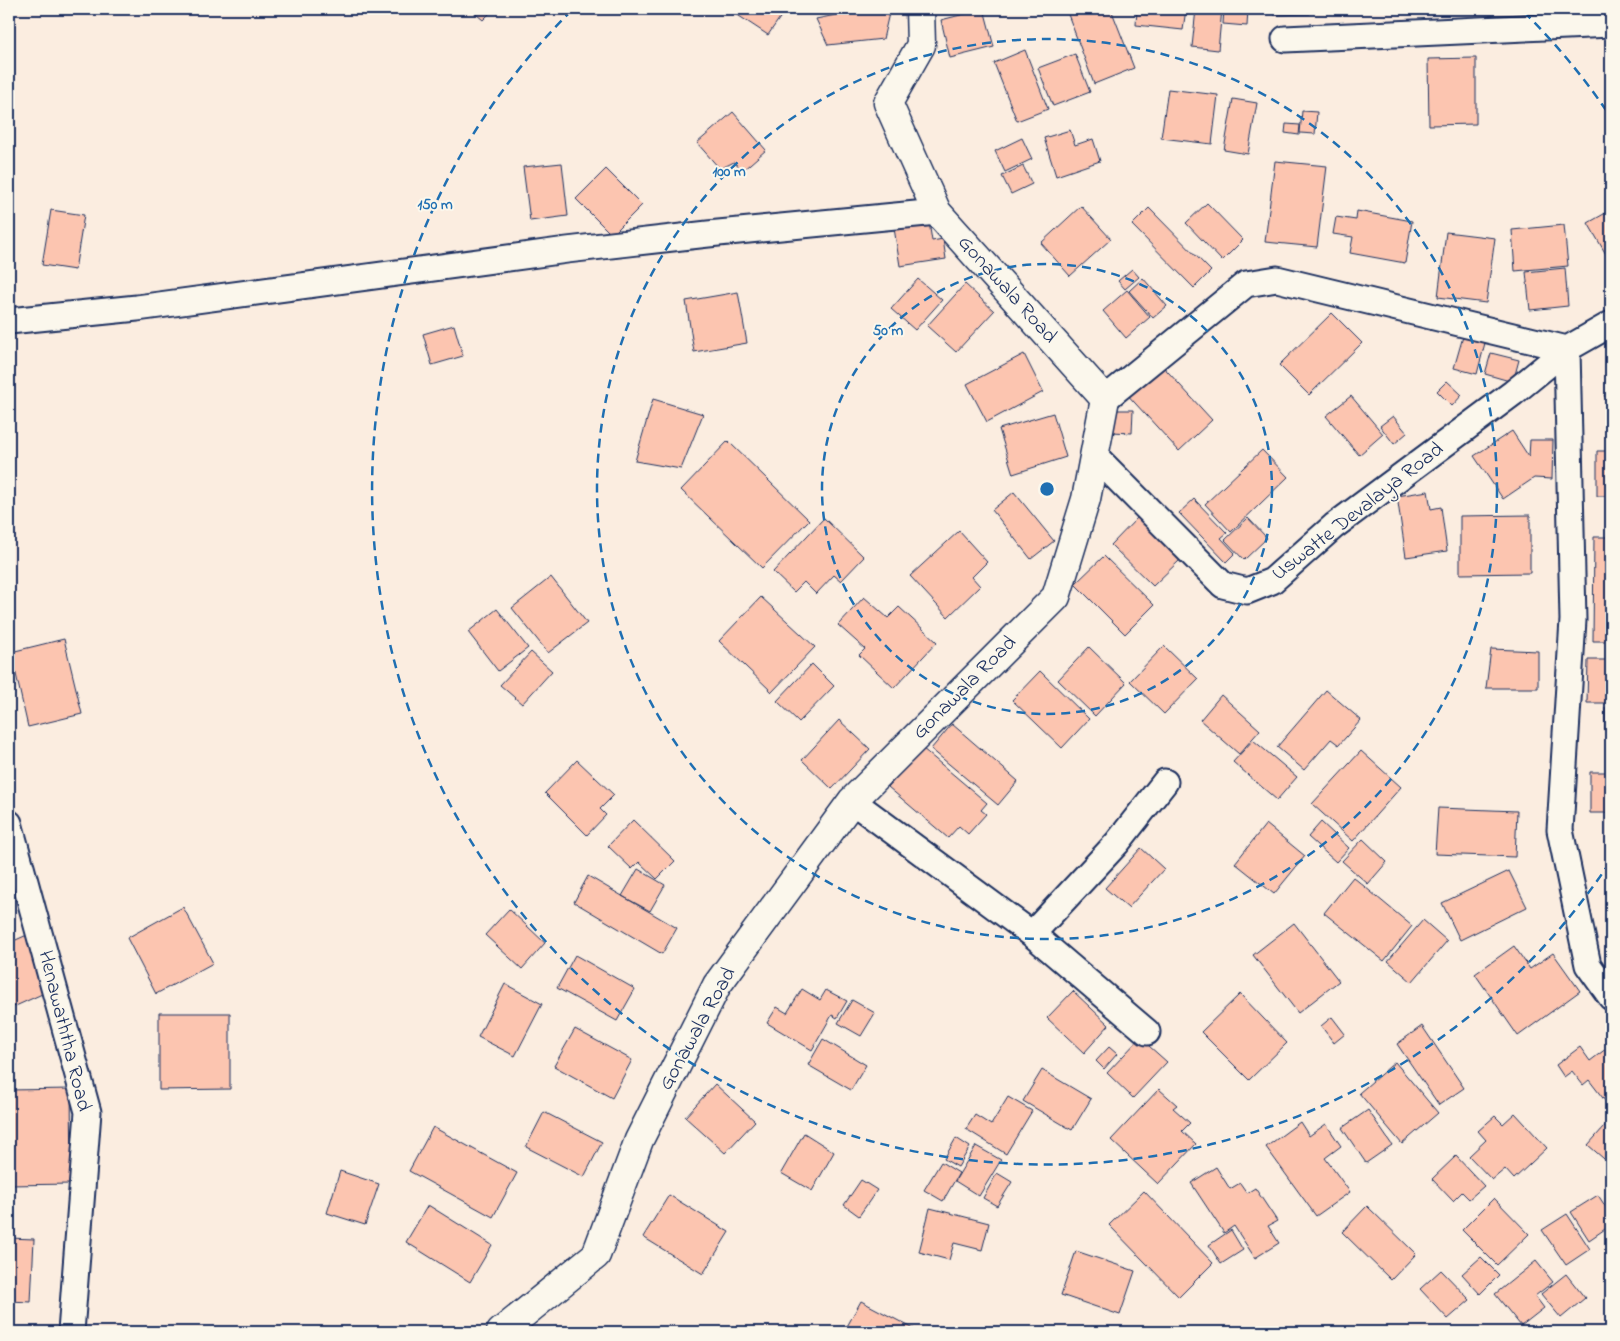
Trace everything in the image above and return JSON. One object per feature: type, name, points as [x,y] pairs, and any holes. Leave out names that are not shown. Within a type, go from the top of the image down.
[{"type":"street","name":"Gonawala Road","points":[[501,1332],[596,1256],[639,1140],[717,985],[852,801],[1056,597],[1086,499],[1104,399],[937,212],[888,103],[921,45],[920,9]]},
{"type":"street","points":[[1284,39],[1611,24]]},
{"type":"street","points":[[9,320],[137,308],[567,250],[708,234],[937,212]]},
{"type":"street","points":[[1104,399],[1246,284],[1277,279],[1567,349],[1574,620],[1560,830],[1588,964],[1611,996]]},
{"type":"street","name":"Uswatte Devalaya Road","points":[[1094,455],[1222,585],[1246,591],[1272,581],[1334,526],[1514,393],[1567,349],[1611,324]]},
{"type":"street","points":[[1032,934],[1117,843],[1165,782]]},
{"type":"street","points":[[852,801],[1032,934],[1147,1032]]},
{"type":"street","name":"Henawaththa Road","points":[[9,824],[88,1112],[71,1332]]},
{"type":"building","points":[[470,9],[494,9],[483,20]]},
{"type":"building","points":[[740,9],[786,9],[768,35],[736,14]]},
{"type":"building","points":[[865,9],[890,9],[883,39],[828,45],[816,19]]},
{"type":"building","points":[[984,9],[994,47],[950,58],[941,20]]},
{"type":"building","points":[[1066,9],[1111,9],[1134,68],[1094,84]]},
{"type":"building","points":[[1137,9],[1186,9],[1183,30],[1136,25]]},
{"type":"building","points":[[1196,9],[1222,9],[1218,50],[1192,47]]},
{"type":"building","points":[[1224,9],[1248,9],[1247,26],[1223,24]]},
{"type":"building","points":[[1274,9],[1310,9],[1310,14],[1274,15]]},
{"type":"building","points":[[1497,9],[1611,9],[1611,10],[1496,11]]},
{"type":"building","points":[[1025,50],[1048,109],[1017,121],[994,63]]},
{"type":"building","points":[[1075,54],[1090,92],[1053,106],[1038,68]]},
{"type":"building","points":[[1476,58],[1476,124],[1429,125],[1428,59]]},
{"type":"building","points":[[1168,89],[1218,95],[1212,144],[1161,138]]},
{"type":"building","points":[[1233,99],[1257,103],[1248,154],[1224,150]]},
{"type":"building","points":[[1302,111],[1317,112],[1315,134],[1300,133]]},
{"type":"building","points":[[733,112],[766,150],[742,171],[734,162],[720,169],[697,143]]},
{"type":"building","points":[[1286,124],[1300,125],[1299,135],[1285,133]]},
{"type":"building","points":[[1070,130],[1075,145],[1093,139],[1100,161],[1056,176],[1044,138]]},
{"type":"building","points":[[1022,138],[1032,159],[1005,172],[995,151]]},
{"type":"building","points":[[1275,161],[1327,166],[1317,247],[1265,242]]},
{"type":"building","points":[[562,163],[568,216],[530,221],[523,167]]},
{"type":"building","points":[[1023,166],[1032,184],[1011,194],[1002,176]]},
{"type":"building","points":[[606,169],[642,205],[612,235],[576,199]]},
{"type":"building","points":[[1207,203],[1243,240],[1222,261],[1186,223]]},
{"type":"building","points":[[1081,206],[1111,239],[1070,276],[1041,243]]},
{"type":"building","points":[[1149,208],[1211,271],[1194,288],[1132,225]]},
{"type":"building","points":[[51,210],[84,215],[75,270],[42,265]]},
{"type":"building","points":[[1611,210],[1611,263],[1588,223]]},
{"type":"building","points":[[1357,211],[1412,221],[1405,263],[1350,253],[1353,237],[1333,234],[1336,217],[1356,220]]},
{"type":"building","points":[[929,222],[932,241],[943,239],[946,259],[900,266],[894,228]]},
{"type":"building","points":[[1564,225],[1568,266],[1515,271],[1512,230]]},
{"type":"building","points":[[1446,232],[1495,238],[1486,303],[1438,297]]},
{"type":"building","points":[[1565,268],[1568,306],[1530,310],[1526,272]]},
{"type":"building","points":[[1132,269],[1139,277],[1125,289],[1118,281]]},
{"type":"building","points":[[1143,278],[1167,306],[1153,318],[1129,291]]},
{"type":"building","points":[[918,279],[942,300],[915,330],[891,309]]},
{"type":"building","points":[[965,284],[994,311],[956,352],[927,326]]},
{"type":"building","points":[[1127,290],[1150,317],[1126,338],[1103,311]]},
{"type":"building","points":[[738,292],[747,343],[694,352],[686,301]]},
{"type":"building","points":[[1332,313],[1362,343],[1309,395],[1279,365]]},
{"type":"building","points":[[454,325],[463,356],[432,365],[423,334]]},
{"type":"building","points":[[1464,333],[1486,339],[1477,374],[1454,368]]},
{"type":"building","points":[[1491,353],[1519,360],[1513,382],[1485,374]]},
{"type":"building","points":[[1024,354],[1043,392],[987,422],[967,384]]},
{"type":"building","points":[[1158,361],[1212,420],[1179,451],[1124,391]]},
{"type":"building","points":[[1447,381],[1462,395],[1452,406],[1437,391]]},
{"type":"building","points":[[1611,386],[1611,401],[1604,396]]},
{"type":"building","points":[[1351,396],[1383,434],[1359,455],[1326,416]]},
{"type":"building","points":[[653,399],[703,414],[681,469],[635,461]]},
{"type":"building","points":[[1113,410],[1133,410],[1132,433],[1112,432]]},
{"type":"building","points":[[1053,413],[1066,457],[1013,474],[999,429]]},
{"type":"building","points":[[1393,416],[1407,433],[1394,444],[1380,426]]},
{"type":"building","points":[[1512,431],[1529,457],[1530,440],[1553,440],[1552,479],[1534,478],[1503,499],[1474,456]]},
{"type":"building","points":[[728,441],[809,520],[762,568],[681,490]]},
{"type":"building","points":[[1262,450],[1288,477],[1231,532],[1205,504]]},
{"type":"building","points":[[1597,451],[1611,451],[1611,496],[1597,496]]},
{"type":"building","points":[[1428,491],[1431,509],[1441,507],[1447,551],[1406,557],[1397,496]]},
{"type":"building","points":[[1014,492],[1054,541],[1031,559],[992,510]]},
{"type":"building","points":[[1194,499],[1227,533],[1221,538],[1235,553],[1226,562],[1179,513]]},
{"type":"building","points":[[1530,515],[1530,573],[1460,574],[1460,516]]},
{"type":"building","points":[[1139,516],[1181,559],[1153,586],[1111,545]]},
{"type":"building","points":[[824,518],[864,557],[841,581],[834,575],[816,594],[804,582],[794,592],[773,572]]},
{"type":"building","points":[[1248,518],[1267,538],[1244,560],[1225,540]]},
{"type":"building","points":[[959,531],[987,562],[972,577],[980,586],[948,617],[910,576]]},
{"type":"building","points":[[1594,537],[1611,537],[1611,641],[1593,641]]},
{"type":"building","points":[[1104,556],[1154,605],[1125,634],[1075,584]]},
{"type":"building","points":[[551,577],[587,623],[548,653],[512,608]]},
{"type":"building","points":[[761,597],[815,647],[772,692],[719,641]]},
{"type":"building","points":[[864,597],[888,618],[899,607],[937,642],[894,688],[859,655],[865,649],[838,625]]},
{"type":"building","points":[[497,609],[528,648],[498,671],[468,632]]},
{"type":"building","points":[[64,639],[82,714],[28,727],[11,652]]},
{"type":"building","points":[[1164,646],[1198,679],[1164,714],[1130,681]]},
{"type":"building","points":[[1089,647],[1126,683],[1095,716],[1058,680]]},
{"type":"building","points":[[1491,649],[1538,651],[1538,688],[1486,688]]},
{"type":"building","points":[[531,652],[552,671],[522,704],[500,685]]},
{"type":"building","points":[[1588,660],[1611,660],[1611,703],[1587,703]]},
{"type":"building","points":[[812,664],[834,686],[799,722],[777,701]]},
{"type":"building","points":[[1040,671],[1089,719],[1062,748],[1012,700]]},
{"type":"building","points":[[1326,690],[1361,720],[1339,745],[1331,739],[1304,770],[1277,747]]},
{"type":"building","points":[[1221,695],[1260,730],[1239,754],[1200,720]]},
{"type":"building","points":[[1605,708],[1611,708],[1611,731],[1605,731]]},
{"type":"building","points":[[839,720],[870,749],[832,789],[802,760]]},
{"type":"building","points":[[952,724],[1018,781],[998,805],[931,749]]},
{"type":"building","points":[[1253,740],[1297,777],[1277,800],[1233,762]]},
{"type":"building","points":[[922,748],[987,803],[981,810],[986,814],[968,834],[959,826],[948,838],[888,787]]},
{"type":"building","points":[[1361,751],[1401,787],[1353,841],[1312,804]]},
{"type":"building","points":[[577,760],[614,795],[600,809],[606,815],[587,835],[545,793]]},
{"type":"building","points":[[1590,772],[1611,772],[1611,813],[1590,813]]},
{"type":"building","points":[[1438,808],[1517,811],[1515,857],[1435,854]]},
{"type":"building","points":[[1608,816],[1611,816],[1611,841],[1608,841]]},
{"type":"building","points":[[633,820],[675,861],[657,879],[639,862],[632,869],[608,846]]},
{"type":"building","points":[[1321,822],[1349,848],[1336,862],[1308,837]]},
{"type":"building","points":[[1266,824],[1305,856],[1274,894],[1235,863]]},
{"type":"building","points":[[1363,839],[1387,862],[1368,884],[1342,861]]},
{"type":"building","points":[[1607,843],[1611,843],[1611,870],[1607,870]]},
{"type":"building","points":[[1141,848],[1164,869],[1128,908],[1105,888]]},
{"type":"building","points":[[638,869],[665,885],[650,911],[622,896]]},
{"type":"building","points":[[1509,871],[1527,907],[1460,940],[1442,903]]},
{"type":"building","points":[[588,876],[677,928],[662,954],[574,902]]},
{"type":"building","points":[[1353,877],[1412,926],[1384,961],[1324,913]]},
{"type":"building","points":[[183,907],[213,963],[156,994],[127,938]]},
{"type":"building","points":[[509,909],[545,943],[522,969],[485,935]]},
{"type":"building","points":[[1423,920],[1447,941],[1412,982],[1388,961]]},
{"type":"building","points":[[1294,923],[1339,981],[1298,1013],[1253,955]]},
{"type":"building","points":[[27,935],[51,990],[9,1009],[9,943]]},
{"type":"building","points":[[1514,946],[1530,969],[1553,953],[1580,991],[1518,1036],[1475,974]]},
{"type":"building","points":[[575,955],[635,989],[617,1021],[557,988]]},
{"type":"building","points":[[505,984],[542,1004],[515,1056],[478,1037]]},
{"type":"building","points":[[802,989],[820,1000],[826,990],[847,1001],[837,1018],[832,1015],[812,1050],[767,1023],[777,1007],[787,1013]]},
{"type":"building","points":[[1073,991],[1109,1025],[1084,1053],[1047,1018]]},
{"type":"building","points":[[1240,994],[1287,1043],[1249,1080],[1201,1032]]},
{"type":"building","points":[[852,1000],[875,1013],[861,1036],[838,1023]]},
{"type":"building","points":[[159,1013],[230,1013],[230,1089],[159,1090]]},
{"type":"building","points":[[1332,1017],[1345,1034],[1334,1043],[1321,1026]]},
{"type":"building","points":[[1422,1026],[1464,1088],[1439,1105],[1397,1044]]},
{"type":"building","points":[[575,1029],[632,1060],[612,1098],[554,1066]]},
{"type":"building","points":[[1140,1038],[1167,1062],[1133,1098],[1107,1073]]},
{"type":"building","points":[[823,1039],[866,1065],[851,1090],[808,1065]]},
{"type":"building","points":[[1611,1045],[1611,1104],[1609,1106],[1589,1080],[1583,1085],[1572,1071],[1564,1077],[1556,1065],[1580,1047],[1590,1061]]},
{"type":"building","points":[[1109,1047],[1117,1054],[1104,1069],[1096,1061]]},
{"type":"building","points":[[1395,1062],[1438,1113],[1402,1144],[1359,1093]]},
{"type":"building","points":[[1042,1070],[1091,1099],[1072,1130],[1023,1101]]},
{"type":"building","points":[[715,1084],[755,1121],[725,1153],[685,1117]]},
{"type":"building","points":[[71,1089],[72,1184],[9,1185],[9,1090]]},
{"type":"building","points":[[1159,1089],[1177,1105],[1173,1108],[1190,1123],[1182,1131],[1196,1144],[1158,1184],[1111,1140]]},
{"type":"building","points":[[1008,1097],[1032,1111],[1006,1154],[966,1129],[975,1115],[991,1125]]},
{"type":"building","points":[[1368,1110],[1392,1145],[1366,1163],[1342,1128]]},
{"type":"building","points":[[544,1112],[602,1142],[584,1177],[526,1147]]},
{"type":"building","points":[[1515,1113],[1547,1148],[1514,1179],[1505,1169],[1492,1180],[1469,1156],[1486,1140],[1478,1131],[1495,1116],[1503,1124]]},
{"type":"building","points":[[1611,1119],[1611,1165],[1588,1145]]},
{"type":"building","points":[[1300,1122],[1309,1136],[1326,1124],[1341,1146],[1325,1158],[1350,1192],[1316,1216],[1266,1147]]},
{"type":"building","points":[[433,1127],[517,1173],[493,1217],[409,1171]]},
{"type":"building","points":[[804,1133],[834,1152],[812,1191],[781,1173]]},
{"type":"building","points":[[956,1138],[970,1147],[958,1167],[944,1159]]},
{"type":"building","points":[[976,1146],[1001,1160],[979,1196],[955,1181]]},
{"type":"building","points":[[1456,1156],[1484,1186],[1469,1199],[1462,1192],[1453,1201],[1432,1179]]},
{"type":"building","points":[[941,1162],[959,1173],[943,1201],[924,1190]]},
{"type":"building","points":[[1216,1167],[1230,1189],[1240,1183],[1247,1193],[1255,1188],[1277,1221],[1268,1226],[1279,1243],[1255,1258],[1234,1226],[1224,1233],[1191,1183]]},
{"type":"building","points":[[340,1171],[379,1184],[365,1225],[327,1213]]},
{"type":"building","points":[[997,1173],[1012,1182],[997,1206],[983,1198]]},
{"type":"building","points":[[861,1180],[877,1190],[859,1216],[844,1205]]},
{"type":"building","points":[[1144,1191],[1213,1263],[1179,1297],[1109,1225]]},
{"type":"building","points":[[669,1195],[729,1232],[703,1274],[643,1237]]},
{"type":"building","points":[[1598,1195],[1611,1215],[1611,1225],[1589,1240],[1571,1212]]},
{"type":"building","points":[[1494,1198],[1529,1234],[1497,1265],[1462,1230]]},
{"type":"building","points":[[428,1205],[492,1245],[470,1282],[406,1242]]},
{"type":"building","points":[[1367,1206],[1416,1254],[1391,1280],[1342,1232]]},
{"type":"building","points":[[930,1208],[989,1223],[982,1250],[954,1243],[949,1260],[919,1252]]},
{"type":"building","points":[[1567,1214],[1590,1249],[1566,1265],[1542,1230]]},
{"type":"building","points":[[1231,1230],[1243,1250],[1221,1264],[1209,1245]]},
{"type":"building","points":[[9,1238],[34,1239],[31,1302],[9,1301]]},
{"type":"building","points":[[1076,1251],[1135,1271],[1120,1315],[1061,1295]]},
{"type":"building","points":[[1481,1257],[1499,1275],[1480,1294],[1462,1274]]},
{"type":"building","points":[[1536,1261],[1553,1282],[1535,1296],[1544,1308],[1521,1326],[1495,1294]]},
{"type":"building","points":[[1441,1270],[1470,1300],[1448,1319],[1420,1289]]},
{"type":"building","points":[[1566,1274],[1585,1298],[1561,1318],[1541,1294]]},
{"type":"building","points":[[861,1301],[914,1329],[912,1332],[844,1332]]}]
